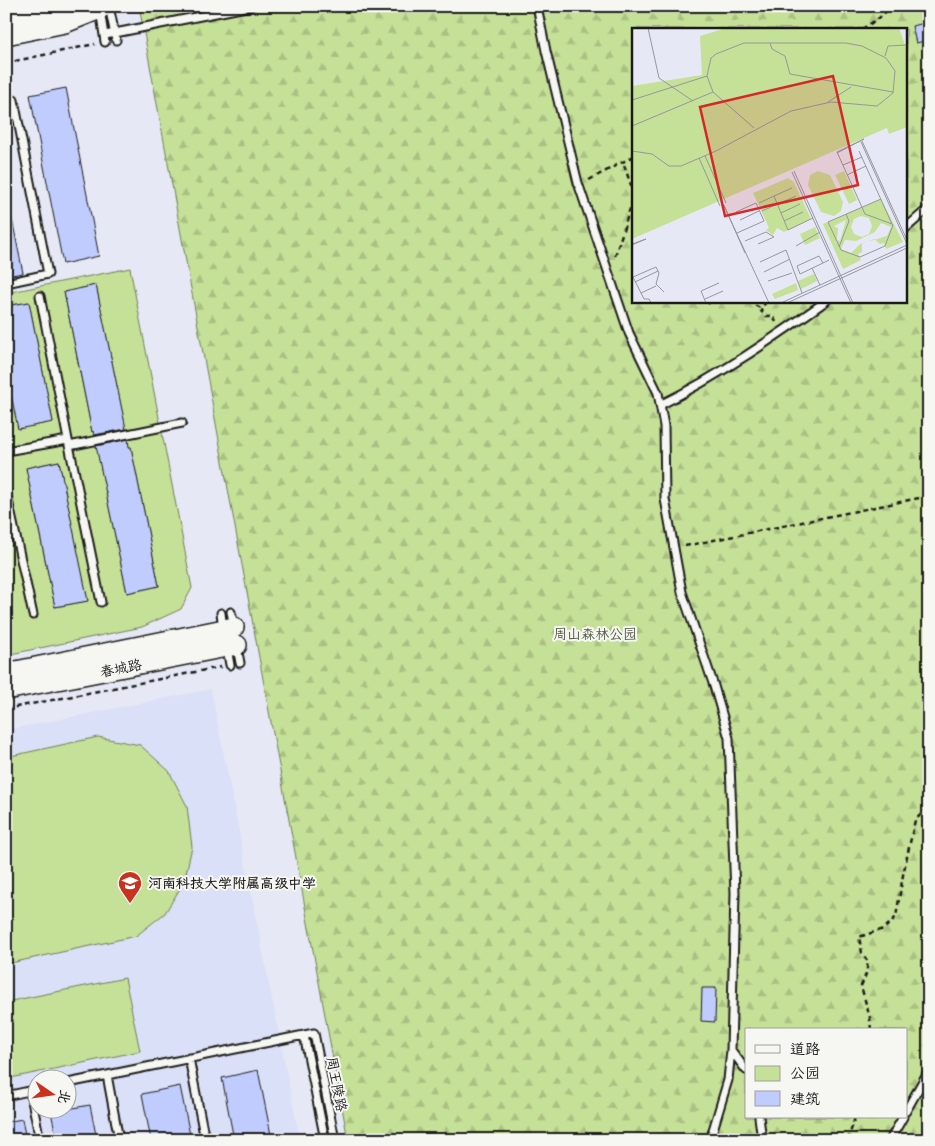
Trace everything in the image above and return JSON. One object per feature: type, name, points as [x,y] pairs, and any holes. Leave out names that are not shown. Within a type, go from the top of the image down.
[{"type":"street","points":[[6,18],[61,7],[102,7]]},
{"type":"street","points":[[6,35],[65,23],[102,7]]},
{"type":"street","name":"春城路","points":[[6,673],[229,629]]},
{"type":"street","name":"春城路","points":[[6,690],[229,629]]},
{"type":"lane","points":[[102,7],[105,38],[251,6]]},
{"type":"lane","points":[[537,6],[546,51],[579,185],[629,333],[658,393],[664,426],[665,499],[682,592],[714,686],[729,738],[735,893],[730,1050],[728,1080],[710,1140]]},
{"type":"lane","points":[[102,7],[115,37]]},
{"type":"lane","points":[[6,282],[48,274],[14,100]]},
{"type":"lane","points":[[908,226],[929,208]]},
{"type":"lane","points":[[40,296],[101,602]]},
{"type":"lane","points":[[660,405],[760,348],[825,302]]},
{"type":"lane","points":[[6,451],[68,443],[182,423]]},
{"type":"lane","points":[[6,491],[33,615]]},
{"type":"lane","points":[[229,629],[240,663]]},
{"type":"lane","points":[[229,629],[230,665]]},
{"type":"lane","name":"周王陵路","points":[[325,1140],[304,1035],[314,1032],[335,1140]]},
{"type":"lane","points":[[78,1081],[304,1035]]},
{"type":"lane","points":[[730,1050],[745,1069]]},
{"type":"lane","points":[[189,1058],[205,1140]]},
{"type":"lane","points":[[908,1107],[929,1070]]},
{"type":"lane","points":[[107,1075],[119,1140]]},
{"type":"lane","points":[[6,1096],[28,1091]]},
{"type":"lane","points":[[37,1118],[40,1140]]},
{"type":"lane","points":[[760,1118],[762,1140]]},
{"type":"lane","points":[[890,1140],[902,1118]]},
{"type":"path","points":[[864,28],[879,18],[892,6]]},
{"type":"path","points":[[6,63],[105,38]]},
{"type":"path","points":[[579,185],[632,157]]},
{"type":"path","points":[[623,162],[632,188]]},
{"type":"path","points":[[609,274],[632,202]]},
{"type":"path","points":[[749,302],[762,309],[761,311],[766,316],[773,316],[782,332]]},
{"type":"path","points":[[762,309],[766,302]]},
{"type":"path","points":[[674,548],[929,496]]},
{"type":"path","points":[[6,709],[230,665]]},
{"type":"path","points":[[871,1028],[861,986],[868,962],[862,952],[859,937],[884,929],[896,917],[914,820],[929,807]]},
{"type":"path","points":[[848,1140],[855,1118]]},
{"type":"shaded area","name":"河南科技大学附属高级中学","points":[[211,689],[300,1140],[6,1140],[6,730]]},
{"type":"green space","name":"周山森林公园","points":[[139,6],[929,6],[929,1140],[348,1140]]},
{"type":"green space","points":[[130,268],[192,588],[181,609],[142,627],[6,655],[6,615],[12,614],[6,586],[6,369],[53,422],[29,302],[6,306],[6,293]],"holes":[[[96,285],[125,425],[92,432],[64,292]],[[131,447],[159,586],[127,593],[98,454]],[[59,461],[87,601],[55,607],[26,468]]]},
{"type":"green space","points":[[98,737],[140,745],[169,771],[187,806],[192,847],[184,882],[165,913],[136,936],[6,964],[6,757]]},
{"type":"green space","points":[[125,978],[140,1051],[59,1068],[28,1068],[28,1074],[6,1079],[6,1002]]},
{"type":"building","points":[[929,22],[929,40],[916,43],[912,26]]},
{"type":"building","points":[[66,88],[99,256],[63,264],[30,95]]},
{"type":"building","points":[[12,219],[23,273],[6,276],[6,220]]},
{"type":"building","points":[[96,285],[126,429],[94,435],[64,292]]},
{"type":"building","points":[[29,302],[53,422],[18,429],[6,369],[6,306]]},
{"type":"building","points":[[128,439],[159,586],[127,593],[96,446]]},
{"type":"building","points":[[59,461],[88,601],[55,607],[26,468]]},
{"type":"building","points":[[702,988],[716,988],[715,1022],[701,1021]]},
{"type":"building","points":[[258,1070],[272,1140],[234,1140],[222,1078]]},
{"type":"building","points":[[180,1086],[191,1140],[151,1140],[142,1094]]},
{"type":"building","points":[[90,1105],[97,1140],[57,1140],[52,1118],[78,1118],[78,1107]]},
{"type":"building","points":[[22,1119],[26,1140],[6,1140],[6,1122]]},
{"type":"place","name":"河南科技大学附属高级中学","points":[[130,904]]}]
